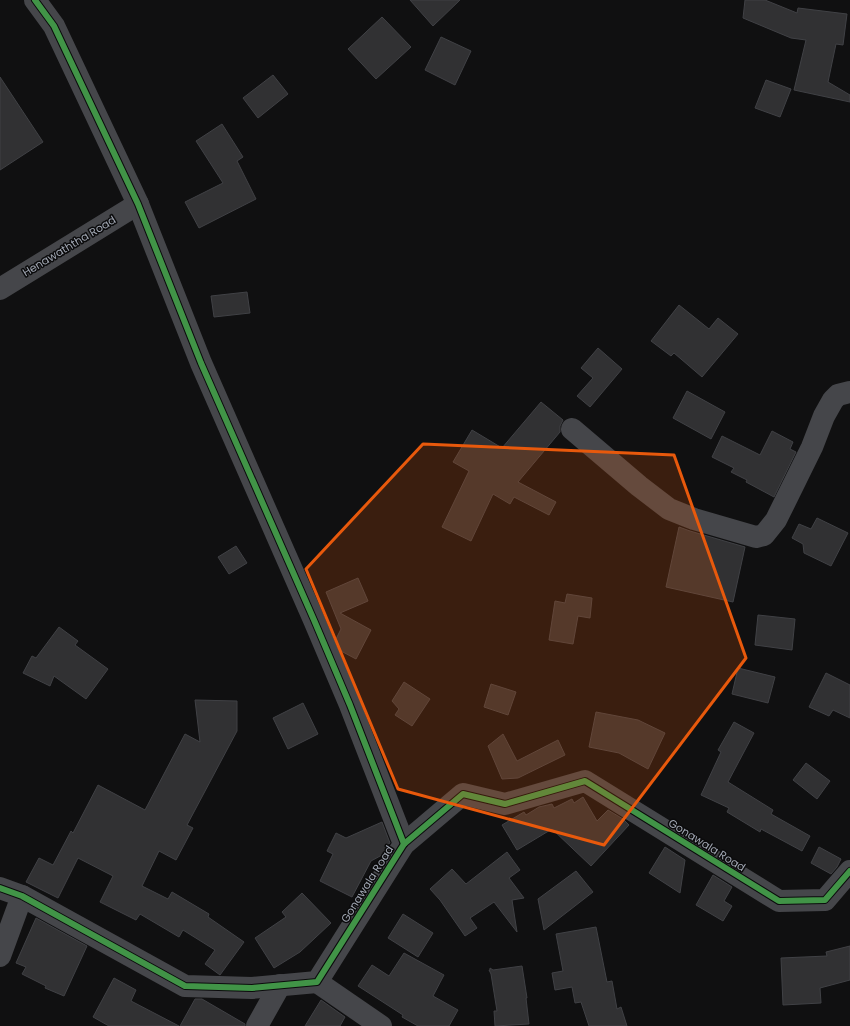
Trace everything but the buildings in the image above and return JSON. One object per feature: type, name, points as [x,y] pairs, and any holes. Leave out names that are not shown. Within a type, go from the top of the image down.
[{"type":"street","points":[[35,0],[54,26],[138,204],[202,363],[347,698],[404,844]]},
{"type":"street","name":"Henawaththa Road","points":[[0,288],[138,204]]},
{"type":"street","points":[[572,428],[639,486],[669,509],[694,519],[756,537],[764,535],[776,520],[812,447],[824,416],[833,400],[838,395],[850,392]]},
{"type":"street","name":"Gonawala Road","points":[[317,982],[404,844],[463,794],[505,804],[585,781],[779,901],[825,900],[850,871]]},
{"type":"street","points":[[0,888],[22,896],[185,986],[252,988],[317,982],[381,1026]]},
{"type":"street","points":[[0,956],[22,896]]},
{"type":"street","points":[[257,1026],[280,985]]},
{"type":"highlighted area","points":[[423,444],[674,455],[746,658],[604,845],[398,789],[306,569]]},
{"type":"cycle path","points":[[35,0],[54,26],[138,204],[201,363],[350,705],[404,844]]},
{"type":"cycle path","points":[[0,888],[22,896],[185,986],[252,988],[317,982],[404,844],[463,794],[505,804],[585,781],[779,901],[825,900],[850,871]]}]
